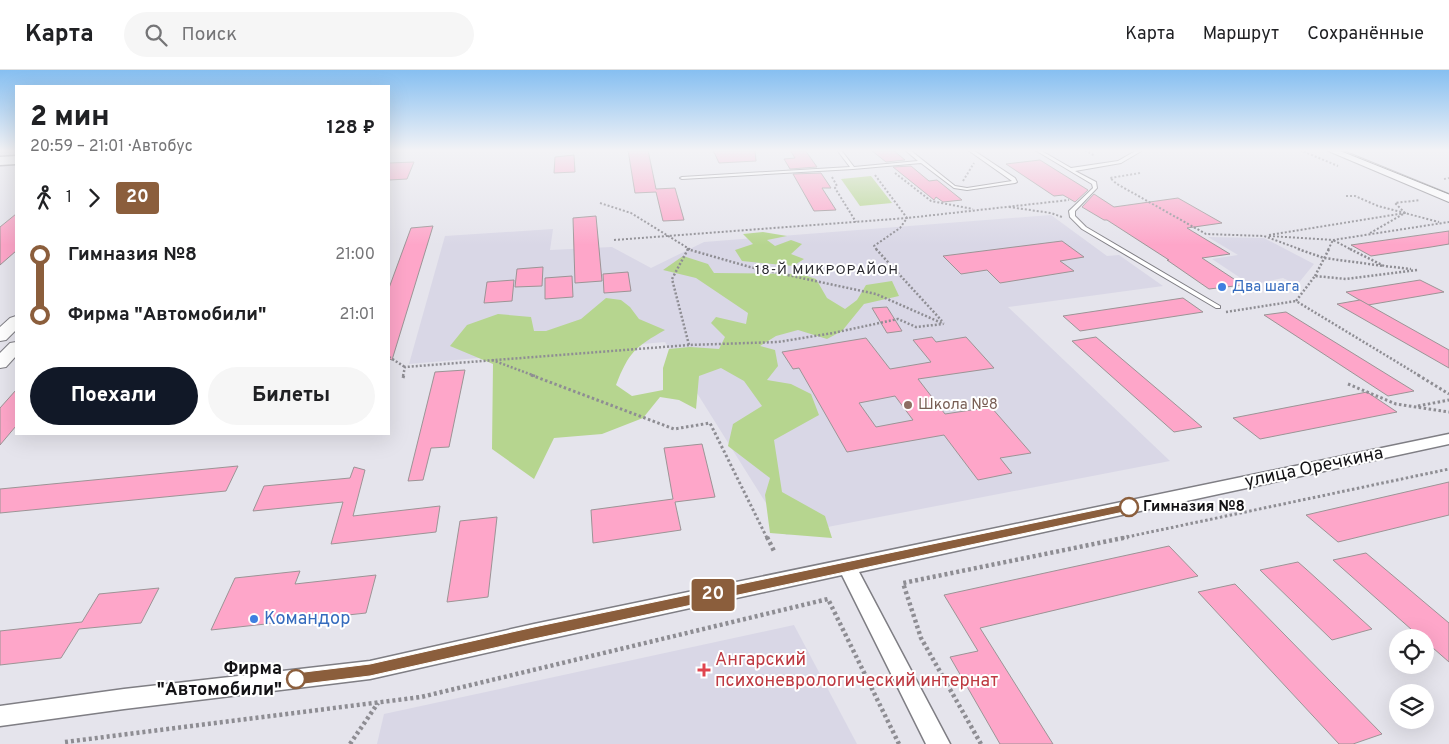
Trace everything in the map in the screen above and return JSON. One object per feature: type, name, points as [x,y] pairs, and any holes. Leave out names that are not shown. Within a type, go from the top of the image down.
[{"type":"street","points":[[1408,181],[1449,198]]},
{"type":"street","points":[[0,336],[15,322]]},
{"type":"street","points":[[0,363],[15,348]]},
{"type":"street","name":"улица Оречкина","points":[[0,716],[370,670],[534,633],[1449,439]]},
{"type":"street","points":[[848,567],[938,744]]},
{"type":"lane","points":[[945,181],[951,186],[967,189],[1014,181]]},
{"type":"lane","points":[[1091,181],[1094,183],[1094,191],[1072,210],[1072,216],[1076,222],[1218,308]]},
{"type":"path","points":[[835,181],[838,186],[835,188],[856,222]]},
{"type":"path","points":[[880,181],[908,218]]},
{"type":"path","points":[[905,181],[931,201],[979,210]]},
{"type":"path","points":[[958,188],[962,181]]},
{"type":"path","points":[[1114,181],[1206,234],[1334,240],[1449,222]]},
{"type":"path","points":[[1346,196],[1355,196],[1378,206],[1442,223]]},
{"type":"path","points":[[614,240],[908,218],[1088,198]]},
{"type":"path","points":[[1405,213],[1395,203],[1426,199]]},
{"type":"path","points":[[600,203],[631,213],[688,250],[750,267],[876,294],[944,324]]},
{"type":"path","points":[[1004,207],[1051,213],[1076,222]]},
{"type":"path","points":[[1264,236],[1405,213]]},
{"type":"path","points":[[1367,235],[1405,213]]},
{"type":"path","points":[[908,218],[900,228],[874,246],[944,324]]},
{"type":"path","points":[[1264,236],[1324,258],[1417,270],[1346,279],[1315,276]]},
{"type":"path","points":[[1296,301],[1315,276],[1334,240]]},
{"type":"path","points":[[1334,240],[1384,266]]},
{"type":"path","points":[[688,250],[672,279],[689,345]]},
{"type":"path","points":[[1226,312],[1296,301],[1449,394]]},
{"type":"path","points":[[390,358],[405,367],[689,345],[716,346],[778,342],[833,333],[898,319],[916,327],[944,324]]},
{"type":"path","points":[[492,360],[674,429],[710,423],[776,553]]},
{"type":"path","points":[[403,378],[405,367]]},
{"type":"path","points":[[1348,384],[1396,404],[1449,412]]},
{"type":"path","points":[[1414,406],[1449,400]]},
{"type":"path","points":[[981,744],[921,638],[903,583],[1172,527],[1270,509],[1449,469]]},
{"type":"path","points":[[65,742],[420,697],[828,599],[899,744]]},
{"type":"path","points":[[350,744],[378,702]]},
{"type":"shaded area","name":"Школа №8","points":[[1051,215],[1107,256],[1119,255],[1163,286],[1008,307],[1170,461],[786,535],[665,342],[409,364],[445,236],[553,229],[550,250],[612,247],[651,268],[704,242]]},
{"type":"shaded area","points":[[1208,237],[1264,238],[1314,264],[1297,285],[1283,278],[1251,285],[1212,259],[1238,255]]},
{"type":"shaded area","name":"Ангарский психоневрологический интернат","points":[[794,625],[857,744],[377,744],[384,714]]},
{"type":"green space","points":[[843,181],[875,181],[892,203],[860,206]]},
{"type":"green space","points":[[763,232],[787,236],[767,240],[775,246],[791,240],[802,244],[791,254],[804,259],[793,266],[742,261],[735,250],[753,244],[743,234]]},
{"type":"green space","points":[[683,256],[708,264],[714,273],[801,274],[816,279],[827,298],[845,309],[857,300],[866,285],[892,281],[899,296],[864,304],[842,331],[827,339],[798,330],[776,336],[760,346],[775,350],[778,366],[767,380],[791,384],[811,394],[819,415],[774,440],[782,492],[825,516],[832,538],[770,533],[765,495],[770,478],[728,446],[733,424],[762,406],[744,381],[721,368],[699,376],[696,409],[679,400],[660,397],[643,418],[602,434],[554,438],[534,479],[492,449],[493,364],[450,346],[467,325],[498,314],[531,317],[534,331],[546,331],[581,319],[606,298],[621,300],[630,307],[639,319],[665,330],[634,352],[625,365],[616,385],[632,396],[663,390],[663,368],[669,349],[690,347],[719,349],[725,337],[711,323],[716,317],[746,324],[748,313],[696,278],[663,270]]},
{"type":"building","points":[[633,181],[654,181],[656,189],[675,188],[684,220],[663,221],[656,192],[635,193]]},
{"type":"building","points":[[797,181],[827,181],[831,188],[822,188],[836,210],[814,211]]},
{"type":"building","points":[[911,181],[939,181],[962,200],[943,202],[936,197],[934,200]]},
{"type":"building","points":[[1032,181],[1074,181],[1088,190],[1075,202],[1063,195],[1054,196]]},
{"type":"building","points":[[1094,194],[1114,207],[1178,198],[1222,223],[1187,228],[1230,254],[1202,258],[1243,285],[1209,289],[1167,260],[1169,260],[1107,220],[1082,207]]},
{"type":"building","points":[[15,215],[15,252],[0,265],[0,227]]},
{"type":"building","points":[[596,216],[602,281],[575,283],[573,218]]},
{"type":"building","points":[[433,226],[392,360],[390,359],[390,285],[411,228]]},
{"type":"building","points":[[1449,231],[1449,244],[1371,256],[1351,245]]},
{"type":"building","points":[[1062,241],[1084,257],[1060,261],[1074,271],[1000,283],[987,270],[961,274],[943,256]]},
{"type":"building","points":[[543,267],[542,286],[515,287],[517,269]]},
{"type":"building","points":[[628,272],[631,291],[604,293],[603,274]]},
{"type":"building","points":[[572,276],[573,297],[545,299],[545,278]]},
{"type":"building","points":[[514,280],[512,301],[484,303],[487,282]]},
{"type":"building","points":[[1420,280],[1444,292],[1368,305],[1346,292]]},
{"type":"building","points":[[1183,298],[1203,312],[1080,331],[1063,316]]},
{"type":"building","points":[[1360,300],[1449,350],[1449,368],[1337,304]]},
{"type":"building","points":[[887,307],[902,331],[887,333],[872,308]]},
{"type":"building","points":[[1286,312],[1414,391],[1388,396],[1264,315]]},
{"type":"building","points":[[932,337],[936,342],[966,337],[994,368],[918,379],[945,414],[991,407],[1031,453],[1000,458],[1012,473],[978,480],[944,435],[847,452],[799,368],[793,369],[782,352],[866,338],[890,369],[931,362],[913,340]],"holes":[[[895,396],[913,420],[876,427],[859,403]]]},
{"type":"building","points":[[1096,337],[1202,427],[1174,432],[1072,341]]},
{"type":"building","points":[[465,370],[449,447],[431,448],[423,480],[408,481],[435,372]]},
{"type":"building","points":[[15,391],[15,427],[0,445],[0,408]]},
{"type":"building","points":[[1367,392],[1397,412],[1260,439],[1233,418]]},
{"type":"building","points":[[702,444],[715,497],[675,502],[681,530],[593,543],[591,510],[673,499],[664,448]]},
{"type":"building","points":[[238,466],[226,491],[0,513],[0,489]]},
{"type":"building","points":[[354,467],[365,470],[353,516],[440,506],[436,532],[331,544],[343,502],[253,511],[264,486],[350,478]]},
{"type":"building","points":[[1449,482],[1449,515],[1338,542],[1306,515]]},
{"type":"building","points":[[497,517],[488,597],[447,602],[460,521]]},
{"type":"building","points":[[1169,546],[1198,576],[980,628],[1053,744],[1000,744],[950,657],[978,651],[944,595]]},
{"type":"building","points":[[1366,553],[1449,623],[1449,662],[1434,649],[1434,629],[1411,629],[1333,560]]},
{"type":"building","points":[[1298,562],[1372,629],[1332,640],[1260,570]]},
{"type":"building","points":[[300,571],[295,584],[376,575],[366,613],[211,630],[235,578]]},
{"type":"building","points":[[1235,584],[1382,734],[1353,744],[1339,744],[1198,592]]},
{"type":"building","points":[[159,588],[141,623],[79,629],[61,658],[0,665],[0,631],[82,622],[99,594]]},
{"type":"tram line","points":[[1418,181],[1449,194]]},
{"type":"bus line","name":"20","points":[[296,679],[370,670],[534,633],[1129,507]]},
{"type":"place","name":"Два шага","points":[[1222,287]]},
{"type":"place","name":"Школа №8","points":[[908,405]]},
{"type":"place","name":"Гимназия №8","points":[[1129,507]]},
{"type":"place","name":"Командор","points":[[254,619]]},
{"type":"place","name":"Ангарский психоневрологический интернат","points":[[704,670]]},
{"type":"place","name":"Фирма \"Автомобили\"","points":[[296,679]]},
{"type":"district","name":"18-Й МИКРОРАЙОН","points":[[827,270]]}]
